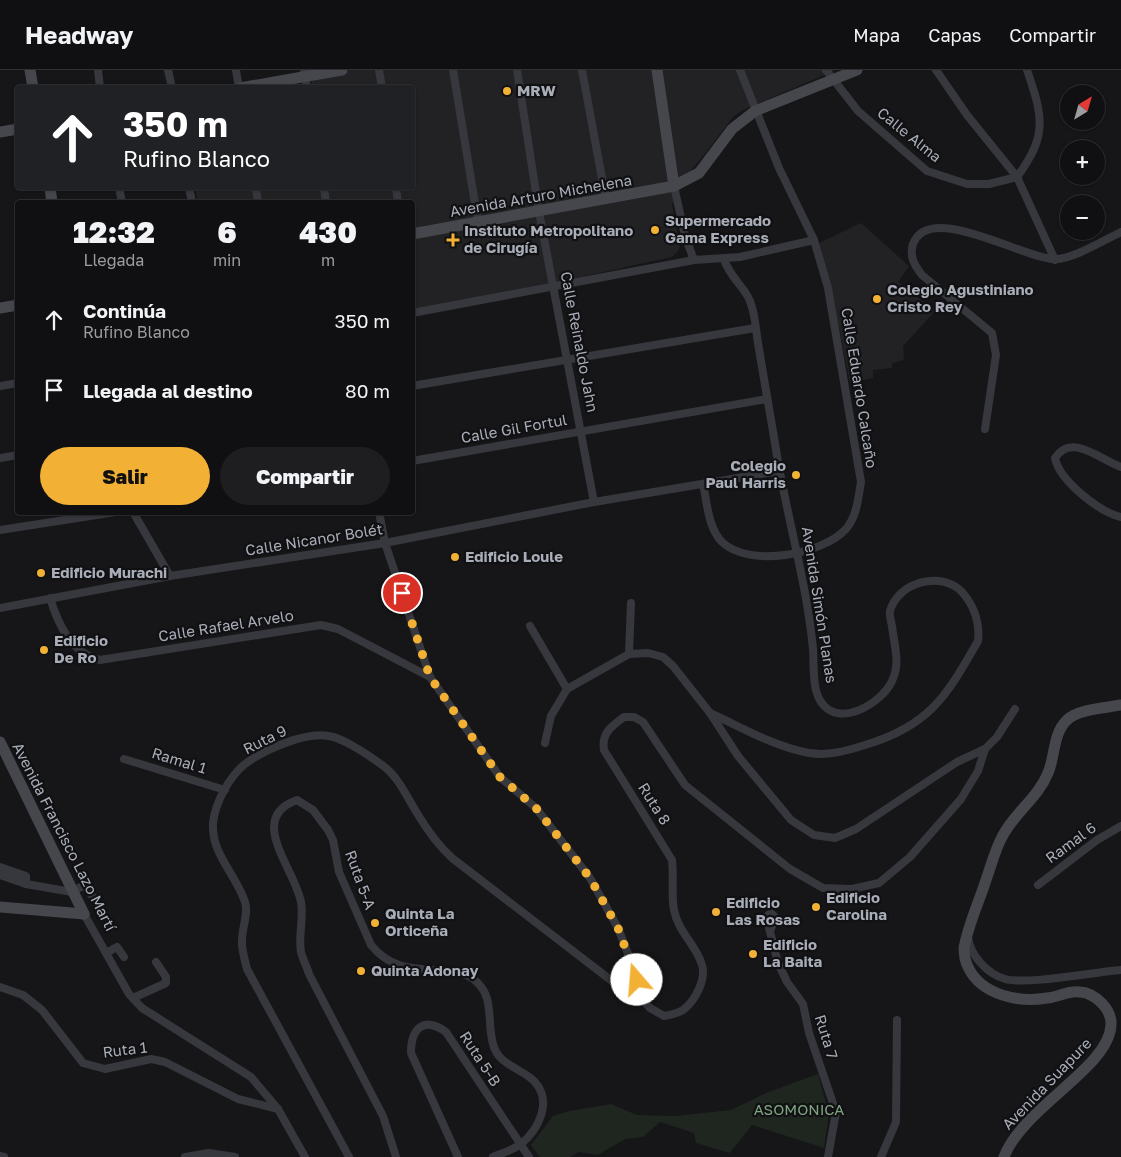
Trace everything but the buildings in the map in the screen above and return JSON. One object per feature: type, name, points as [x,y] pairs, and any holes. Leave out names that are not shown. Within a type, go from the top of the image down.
[{"type":"street","points":[[30,70],[32,85]]},
{"type":"street","points":[[98,70],[100,85]]},
{"type":"street","points":[[168,70],[171,85]]},
{"type":"street","points":[[236,70],[239,85]]},
{"type":"street","points":[[260,85],[342,70]]},
{"type":"street","points":[[379,70],[382,85]]},
{"type":"street","points":[[453,70],[478,222]]},
{"type":"street","name":"Calle Reinaldo Jahn","points":[[517,70],[539,212],[555,286],[594,502]]},
{"type":"street","points":[[582,70],[606,200]]},
{"type":"street","points":[[657,70],[674,186],[685,236],[694,260]]},
{"type":"street","name":"Calle Eduardo Calcaño","points":[[703,484],[713,529],[721,541],[736,552],[756,556],[798,552],[831,542],[846,529],[855,514],[861,482],[828,288],[814,240],[755,112],[740,70]]},
{"type":"street","name":"Calle Alma","points":[[826,70],[832,80],[858,110],[927,171],[967,184],[989,184],[1017,177]]},
{"type":"street","name":"Avenida Arturo Michelena","points":[[415,233],[606,200],[674,186],[699,173],[732,129],[755,112],[857,70]]},
{"type":"street","points":[[936,70],[967,115],[1017,177],[1055,260]]},
{"type":"street","points":[[1017,177],[1038,145],[1040,122],[1027,70]]},
{"type":"street","points":[[0,132],[15,130]]},
{"type":"street","points":[[984,429],[996,356],[992,333],[922,275],[914,265],[911,251],[915,239],[924,231],[935,226],[956,228],[1032,255],[1055,260],[1067,257],[1121,232]]},
{"type":"street","points":[[415,312],[694,260],[740,257],[814,240]]},
{"type":"street","name":"Avenida Simón Planas","points":[[710,713],[780,744],[809,753],[837,754],[871,743],[912,726],[936,706],[978,641],[977,618],[960,591],[946,583],[930,581],[916,583],[900,593],[890,612],[898,668],[886,693],[854,712],[839,713],[829,710],[821,703],[817,695],[812,645],[798,552],[780,471],[751,302],[731,276],[724,258]]},
{"type":"street","points":[[0,307],[15,305]]},
{"type":"street","points":[[415,385],[755,328]]},
{"type":"street","points":[[0,386],[15,384]]},
{"type":"street","name":"Calle Gil Fortul","points":[[415,460],[768,399]]},
{"type":"street","points":[[1121,467],[1080,448],[1066,446],[1060,450],[1055,458],[1056,467],[1062,477],[1108,514],[1121,517]]},
{"type":"street","points":[[0,458],[15,456]]},
{"type":"street","name":"Calle Nicanor Bolét","points":[[0,608],[170,576],[385,543],[594,502],[780,471]]},
{"type":"street","points":[[0,530],[97,515]]},
{"type":"street","points":[[135,515],[170,576]]},
{"type":"street","points":[[380,515],[385,543],[430,677],[500,777],[536,808],[590,878],[618,928],[636,974],[637,980],[633,989]]},
{"type":"street","name":"Calle Rafael Arvelo","points":[[50,598],[66,636],[82,653],[100,660],[320,625],[338,629],[430,677]]},
{"type":"street","points":[[629,654],[631,603]]},
{"type":"street","points":[[530,626],[567,689]]},
{"type":"street","points":[[546,743],[551,716],[557,702],[567,689],[629,654],[648,652],[663,657],[710,713],[738,756],[791,820],[814,835],[835,838],[856,829],[957,762],[985,749]]},
{"type":"street","name":"Avenida Suapure","points":[[1004,1157],[1014,1137],[1031,1116],[1096,1059],[1107,1042],[1112,1024],[1110,1017],[1100,1002],[1082,992],[1024,1000],[991,990],[973,976],[968,967],[964,950],[968,932],[1001,838],[1015,816],[1036,794],[1048,773],[1060,731],[1066,721],[1073,715],[1121,705]]},
{"type":"street","name":"Ruta 8","points":[[633,989],[650,1008],[664,1016],[682,1011],[695,997],[702,979],[702,963],[678,926],[673,909],[674,876],[672,860],[604,750],[602,741],[608,730],[624,717],[634,717],[643,722],[685,785],[790,869],[823,888],[852,889],[879,883],[910,857],[961,799],[978,771],[985,749],[997,737],[1015,709]]},
{"type":"street","name":"Ruta 9","points":[[349,1157],[247,969],[242,944],[246,905],[241,890],[220,854],[214,839],[215,810],[225,790],[245,764],[278,747],[309,735],[331,736],[342,741],[390,772],[439,845],[452,858],[621,988],[626,990],[633,989]]},
{"type":"street","name":"Avenida Francisco Lazo Martí","points":[[0,742],[72,892],[133,998],[142,1008],[239,1067],[251,1077],[278,1109],[305,1157]]},
{"type":"street","name":"Ramal 1","points":[[124,759],[225,790]]},
{"type":"street","name":"Ruta 5-A","points":[[396,1157],[383,1116],[309,974],[301,951],[301,902],[275,838],[273,823],[275,814],[281,807],[297,800],[313,810],[328,830],[333,840],[339,872],[371,945],[378,954],[390,963],[402,967],[460,973],[470,976],[487,994],[490,1006],[493,1044],[498,1056],[508,1065],[532,1080],[540,1088],[543,1105],[540,1119],[520,1144],[493,1157]]},
{"type":"street","name":"Ramal 6","points":[[1038,885],[1097,840],[1121,826]]},
{"type":"street","points":[[0,867],[26,876],[26,884]]},
{"type":"street","points":[[0,875],[26,884],[72,892],[84,886],[96,901]]},
{"type":"street","points":[[0,907],[84,914]]},
{"type":"street","name":"Ruta 7","points":[[771,929],[778,963],[787,982],[803,1004],[809,1033],[836,1112],[828,1157]]},
{"type":"street","points":[[968,932],[969,943],[975,957],[987,969],[1004,979],[1023,980],[1121,970]]},
{"type":"street","points":[[106,953],[117,947],[124,957]]},
{"type":"street","points":[[133,998],[166,983],[166,977],[156,962]]},
{"type":"street","name":"Ruta 1","points":[[0,987],[23,995],[42,1010],[83,1063],[106,1069],[150,1059],[165,1062],[238,1099],[278,1109]]},
{"type":"street","points":[[881,1157],[893,1132],[897,1114],[897,1020]]},
{"type":"street","name":"Ruta 5-B","points":[[458,1157],[411,1052],[411,1039],[417,1029],[426,1024],[437,1026],[446,1032],[520,1144]]},
{"type":"street","points":[[520,1144],[529,1157]]},
{"type":"street","points":[[185,1157],[209,1153],[235,1157]]},
{"type":"street","points":[[0,1156],[4,1157]]},
{"type":"shaded area","points":[[310,70],[836,70],[743,110],[733,117],[686,176],[672,204],[680,246],[679,250],[672,257],[471,301],[415,309],[415,200],[198,200],[195,190],[415,190],[415,85],[312,85]]},
{"type":"shaded area","name":"Colegio Agustiniano Cristo Rey","points":[[861,223],[909,266],[898,282],[935,311],[903,346],[904,360],[892,363],[892,368],[873,370],[873,378],[850,383],[831,288],[819,243]]},
{"type":"green space","name":"ASOMONICA","points":[[818,1074],[829,1114],[824,1148],[752,1125],[730,1153],[696,1143],[694,1133],[660,1122],[643,1137],[625,1139],[598,1155],[579,1152],[570,1157],[540,1157],[531,1145],[553,1116],[569,1111],[611,1104],[637,1115],[675,1116],[731,1110],[766,1093]]},
{"type":"place","name":"MRW","points":[[507,91]]},
{"type":"place","name":"Supermercado Gama Express","points":[[655,230]]},
{"type":"place","name":"Instituto Metropolitano de Cirugía","points":[[453,240]]},
{"type":"place","name":"Colegio Agustiniano Cristo Rey","points":[[877,299]]},
{"type":"place","name":"Colegio Paul Harris","points":[[796,475]]},
{"type":"place","name":"Edificio Loule","points":[[455,557]]},
{"type":"place","name":"Edificio Murachi","points":[[41,573]]},
{"type":"place","name":"Edificio De Ro","points":[[44,650]]},
{"type":"place","name":"Edificio Carolina","points":[[816,907]]},
{"type":"place","name":"Edificio Las Rosas","points":[[716,912]]},
{"type":"place","name":"Quinta La Orticeña","points":[[375,923]]},
{"type":"place","name":"Edificio La Baita","points":[[753,954]]},
{"type":"place","name":"Quinta Adonay","points":[[361,971]]},
{"type":"route","points":[[402,593],[430,677],[500,777],[536,808],[590,878],[618,928],[637,980]]}]
